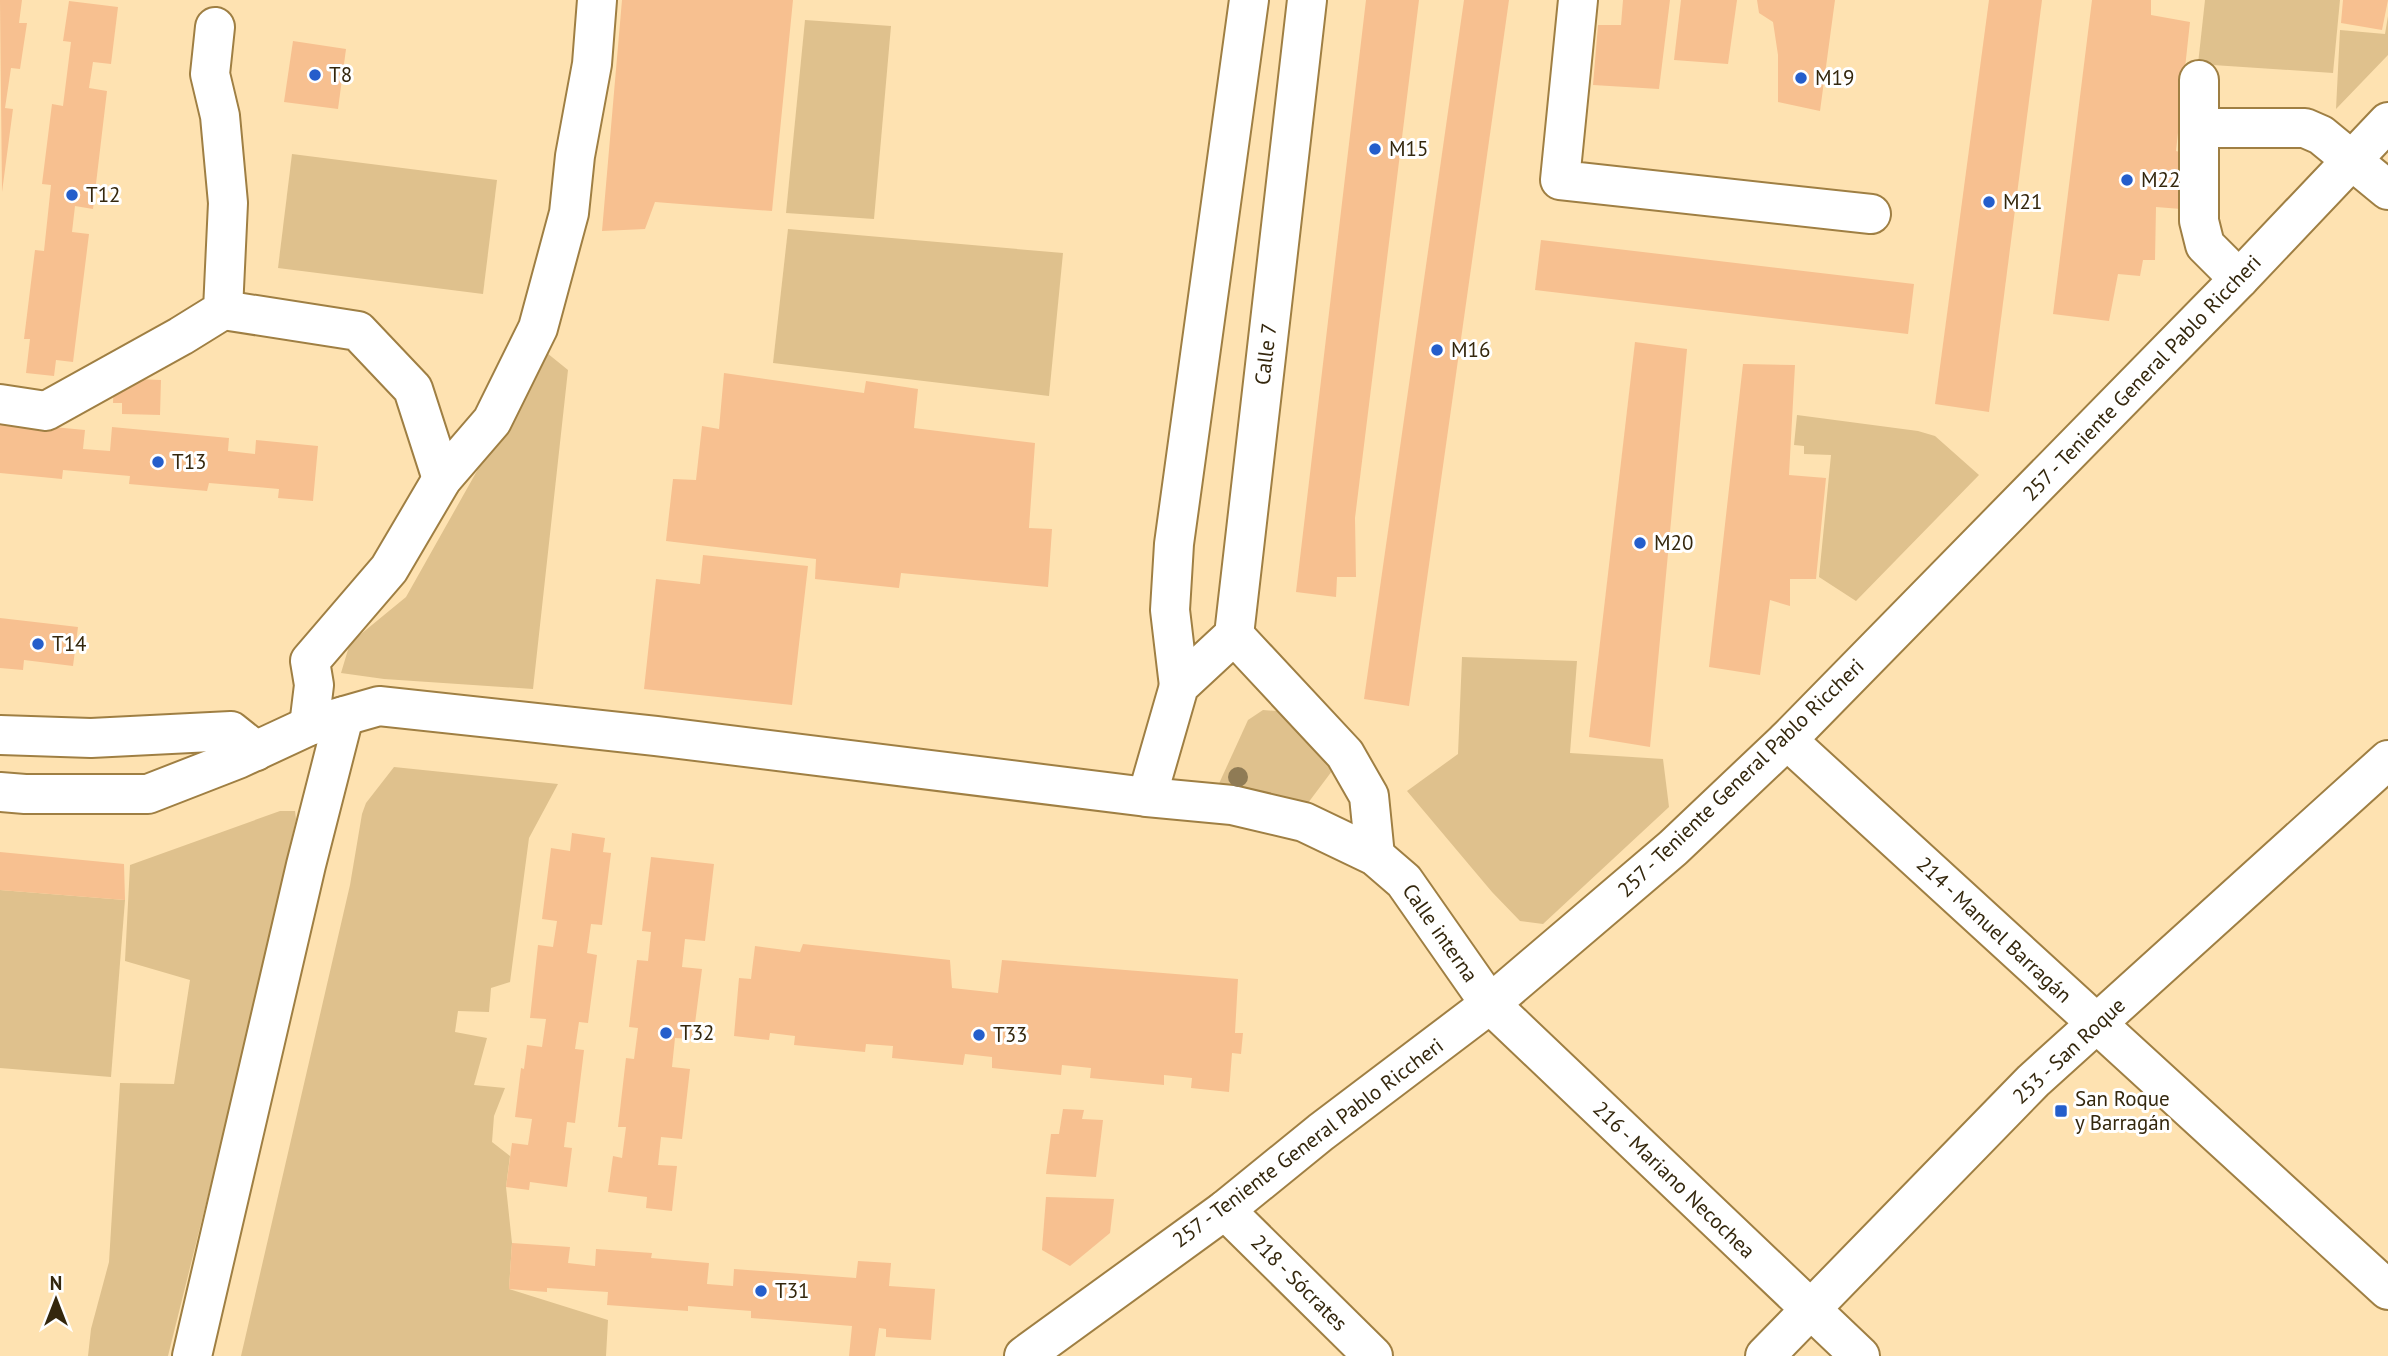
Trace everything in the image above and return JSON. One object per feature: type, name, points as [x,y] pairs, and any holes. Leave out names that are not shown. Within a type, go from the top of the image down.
[{"type":"street","points":[[192,1356],[306,865],[327,721],[314,685],[310,661],[389,569],[442,479],[492,421],[538,328],[569,213],[575,156],[592,64],[597,0]]},
{"type":"street","points":[[1147,797],[1179,686],[1170,611],[1174,544],[1248,0]]},
{"type":"street","name":"Calle 7","points":[[1234,635],[1307,0]]},
{"type":"street","points":[[1578,0],[1560,180],[1871,214]]},
{"type":"street","points":[[215,27],[210,74],[220,116],[228,204],[223,310]]},
{"type":"street","points":[[2199,80],[2199,221],[2205,245],[2239,279]]},
{"type":"street","name":"257 - Teniente General Pablo Riccheri","points":[[1024,1356],[1225,1210],[1321,1132],[1490,1004],[1674,848],[1787,740],[2239,279],[2388,122]]},
{"type":"street","points":[[2200,128],[2305,128],[2321,135],[2388,190]]},
{"type":"street","points":[[0,404],[46,411],[223,310],[358,331],[413,388],[442,479]]},
{"type":"street","points":[[1179,686],[1234,635],[1345,754],[1369,796],[1375,856]]},
{"type":"street","name":"Calle interna","points":[[0,792],[148,794],[327,721],[380,706],[1232,805],[1304,822],[1375,856],[1405,881],[1490,1004]]},
{"type":"street","points":[[0,735],[91,738],[231,731],[256,751]]},
{"type":"street","name":"214 - Manuel Barragán","points":[[1787,740],[2388,1290]]},
{"type":"street","name":"253 - San Roque","points":[[1765,1356],[2033,1081],[2388,761]]},
{"type":"street","name":"216 - Mariano Necochea","points":[[1490,1004],[1860,1356]]},
{"type":"street","name":"218 - Sócrates","points":[[1225,1210],[1373,1356]]},
{"type":"shaded area","points":[[2205,0],[2340,0],[2333,73],[2198,64]]},
{"type":"shaded area","points":[[2388,16],[2388,55],[2336,109],[2340,30],[2385,34]]},
{"type":"shaded area","points":[[805,20],[891,26],[874,219],[786,213]]},
{"type":"shaded area","points":[[292,154],[497,180],[483,294],[278,268]]},
{"type":"shaded area","points":[[788,229],[1063,253],[1049,396],[773,363]]},
{"type":"shaded area","points":[[547,353],[568,370],[533,689],[384,679],[341,673],[350,643],[406,597],[482,462],[531,386]]},
{"type":"shaded area","points":[[1797,415],[1918,431],[1935,436],[1979,475],[1856,601],[1819,577],[1831,455],[1804,454],[1804,446],[1794,445]]},
{"type":"shaded area","points":[[1462,657],[1577,661],[1570,753],[1663,759],[1669,807],[1543,924],[1520,921],[1492,892],[1407,791],[1458,754]]},
{"type":"shaded area","points":[[1263,710],[1277,711],[1335,767],[1299,815],[1217,788],[1248,720]]},
{"type":"shaded area","points":[[394,767],[558,784],[529,838],[510,982],[491,988],[489,1012],[458,1011],[455,1032],[487,1038],[474,1085],[505,1088],[494,1116],[492,1142],[510,1156],[506,1187],[512,1243],[509,1289],[608,1320],[606,1356],[241,1356],[350,885],[362,814],[366,803]]},
{"type":"shaded area","points":[[280,811],[295,811],[296,819],[231,1103],[168,1356],[88,1356],[91,1329],[109,1262],[120,1083],[174,1084],[190,980],[125,961],[130,865]]},
{"type":"shaded area","points":[[0,890],[125,900],[111,1077],[0,1068]]},
{"type":"building","points":[[0,0],[22,0],[19,23],[27,23],[20,69],[11,68],[5,108],[13,109],[2,192]]},
{"type":"building","points":[[622,0],[793,0],[772,211],[655,202],[645,229],[602,231]]},
{"type":"building","points":[[1366,0],[1419,0],[1355,518],[1356,577],[1337,577],[1336,597],[1296,592]]},
{"type":"building","name":"M16","points":[[1464,0],[1509,0],[1409,706],[1364,699]]},
{"type":"building","points":[[1623,0],[1670,0],[1659,89],[1593,85],[1598,25],[1621,25]]},
{"type":"building","points":[[1681,0],[1737,0],[1728,64],[1674,60]]},
{"type":"building","name":"M19","points":[[1757,0],[1835,0],[1820,111],[1778,102],[1778,55],[1773,22],[1759,13]]},
{"type":"building","name":"M21","points":[[1989,0],[2042,0],[1989,412],[1935,404]]},
{"type":"building","name":"M22","points":[[2092,0],[2151,0],[2151,15],[2190,22],[2176,151],[2187,154],[2181,209],[2156,207],[2155,260],[2143,260],[2140,276],[2118,274],[2109,321],[2053,314]]},
{"type":"building","points":[[2343,0],[2388,0],[2382,30],[2341,23]]},
{"type":"building","name":"T12","points":[[69,1],[118,7],[111,64],[93,62],[89,88],[107,91],[93,209],[75,206],[72,232],[89,234],[73,362],[56,360],[54,376],[26,373],[30,339],[24,339],[35,250],[44,251],[51,185],[42,184],[52,104],[63,106],[71,42],[63,41]]},
{"type":"building","name":"T8","points":[[293,41],[346,49],[338,109],[284,102]]},
{"type":"building","points":[[1541,240],[1914,284],[1908,334],[1535,290]]},
{"type":"building","name":"M20","points":[[1635,342],[1687,349],[1650,747],[1589,737]]},
{"type":"building","name":"M20","points":[[1743,364],[1795,365],[1789,475],[1826,478],[1816,579],[1790,579],[1790,606],[1770,600],[1760,675],[1709,667]]},
{"type":"building","points":[[724,373],[864,393],[866,381],[918,389],[914,428],[1035,443],[1029,528],[1052,529],[1048,587],[901,573],[899,588],[815,579],[816,559],[666,541],[673,479],[696,480],[702,426],[719,429]]},
{"type":"building","points":[[114,378],[161,380],[160,415],[122,414],[122,403],[113,403]]},
{"type":"building","name":"T13","points":[[0,422],[85,430],[83,449],[110,451],[112,427],[229,438],[228,451],[255,454],[256,440],[318,446],[313,501],[278,498],[279,489],[209,483],[207,491],[129,484],[130,476],[63,470],[62,479],[0,473]]},
{"type":"building","points":[[703,555],[808,566],[792,705],[644,689],[656,579],[700,584]]},
{"type":"building","name":"T14","points":[[0,618],[78,627],[73,666],[24,660],[23,670],[0,668]]},
{"type":"building","points":[[572,833],[605,838],[603,852],[611,853],[602,925],[591,924],[587,953],[597,955],[588,1023],[579,1022],[575,1049],[584,1050],[575,1123],[567,1122],[564,1147],[572,1148],[567,1187],[530,1182],[529,1190],[506,1187],[512,1143],[528,1145],[532,1119],[515,1117],[521,1068],[524,1069],[527,1045],[542,1047],[546,1019],[530,1018],[538,945],[553,947],[557,921],[542,919],[551,848],[570,851]]},
{"type":"building","points":[[0,852],[124,864],[125,900],[0,890]]},
{"type":"building","name":"T32","points":[[651,857],[714,864],[705,941],[685,939],[682,967],[702,969],[693,1039],[675,1038],[672,1067],[690,1069],[682,1139],[661,1137],[658,1165],[677,1166],[672,1211],[646,1208],[647,1197],[608,1192],[613,1156],[622,1158],[626,1127],[618,1127],[626,1058],[634,1059],[638,1028],[629,1027],[637,960],[648,961],[651,932],[642,931]]},
{"type":"building","points":[[803,944],[950,960],[952,988],[998,993],[1002,960],[1238,979],[1235,1033],[1243,1033],[1241,1054],[1232,1053],[1229,1092],[1191,1088],[1192,1078],[1164,1075],[1164,1085],[1090,1078],[1091,1068],[1062,1065],[1061,1075],[992,1068],[992,1057],[965,1054],[963,1065],[892,1058],[893,1046],[866,1044],[865,1052],[794,1045],[795,1036],[770,1033],[769,1040],[734,1036],[739,978],[751,979],[755,946],[800,952]]},
{"type":"building","points":[[1063,1109],[1084,1110],[1082,1119],[1103,1120],[1096,1177],[1046,1174],[1051,1134],[1059,1134]]},
{"type":"building","points":[[1046,1197],[1114,1199],[1110,1233],[1070,1266],[1042,1250]]},
{"type":"building","name":"T31","points":[[512,1243],[570,1247],[568,1263],[595,1266],[596,1249],[652,1253],[651,1258],[709,1263],[707,1284],[733,1286],[734,1269],[856,1278],[858,1261],[891,1263],[889,1286],[935,1289],[931,1340],[886,1337],[886,1329],[879,1328],[875,1356],[849,1356],[852,1326],[751,1318],[751,1311],[688,1306],[688,1311],[607,1305],[608,1292],[547,1288],[547,1292],[509,1289]]},
{"type":"place","name":"T8","points":[[315,75]]},
{"type":"place","name":"M19","points":[[1801,78]]},
{"type":"place","name":"M15","points":[[1375,149]]},
{"type":"place","name":"M22","points":[[2127,180]]},
{"type":"place","name":"T12","points":[[72,195]]},
{"type":"place","name":"M21","points":[[1989,202]]},
{"type":"place","name":"M16","points":[[1437,350]]},
{"type":"place","name":"T13","points":[[158,462]]},
{"type":"place","name":"M20","points":[[1640,543]]},
{"type":"place","name":"T14","points":[[38,644]]},
{"type":"place","name":"T32","points":[[666,1033]]},
{"type":"place","name":"T33","points":[[979,1035]]},
{"type":"place","name":"San Roque y Barragán","points":[[2061,1111]]},
{"type":"place","name":"T31","points":[[761,1291]]}]
